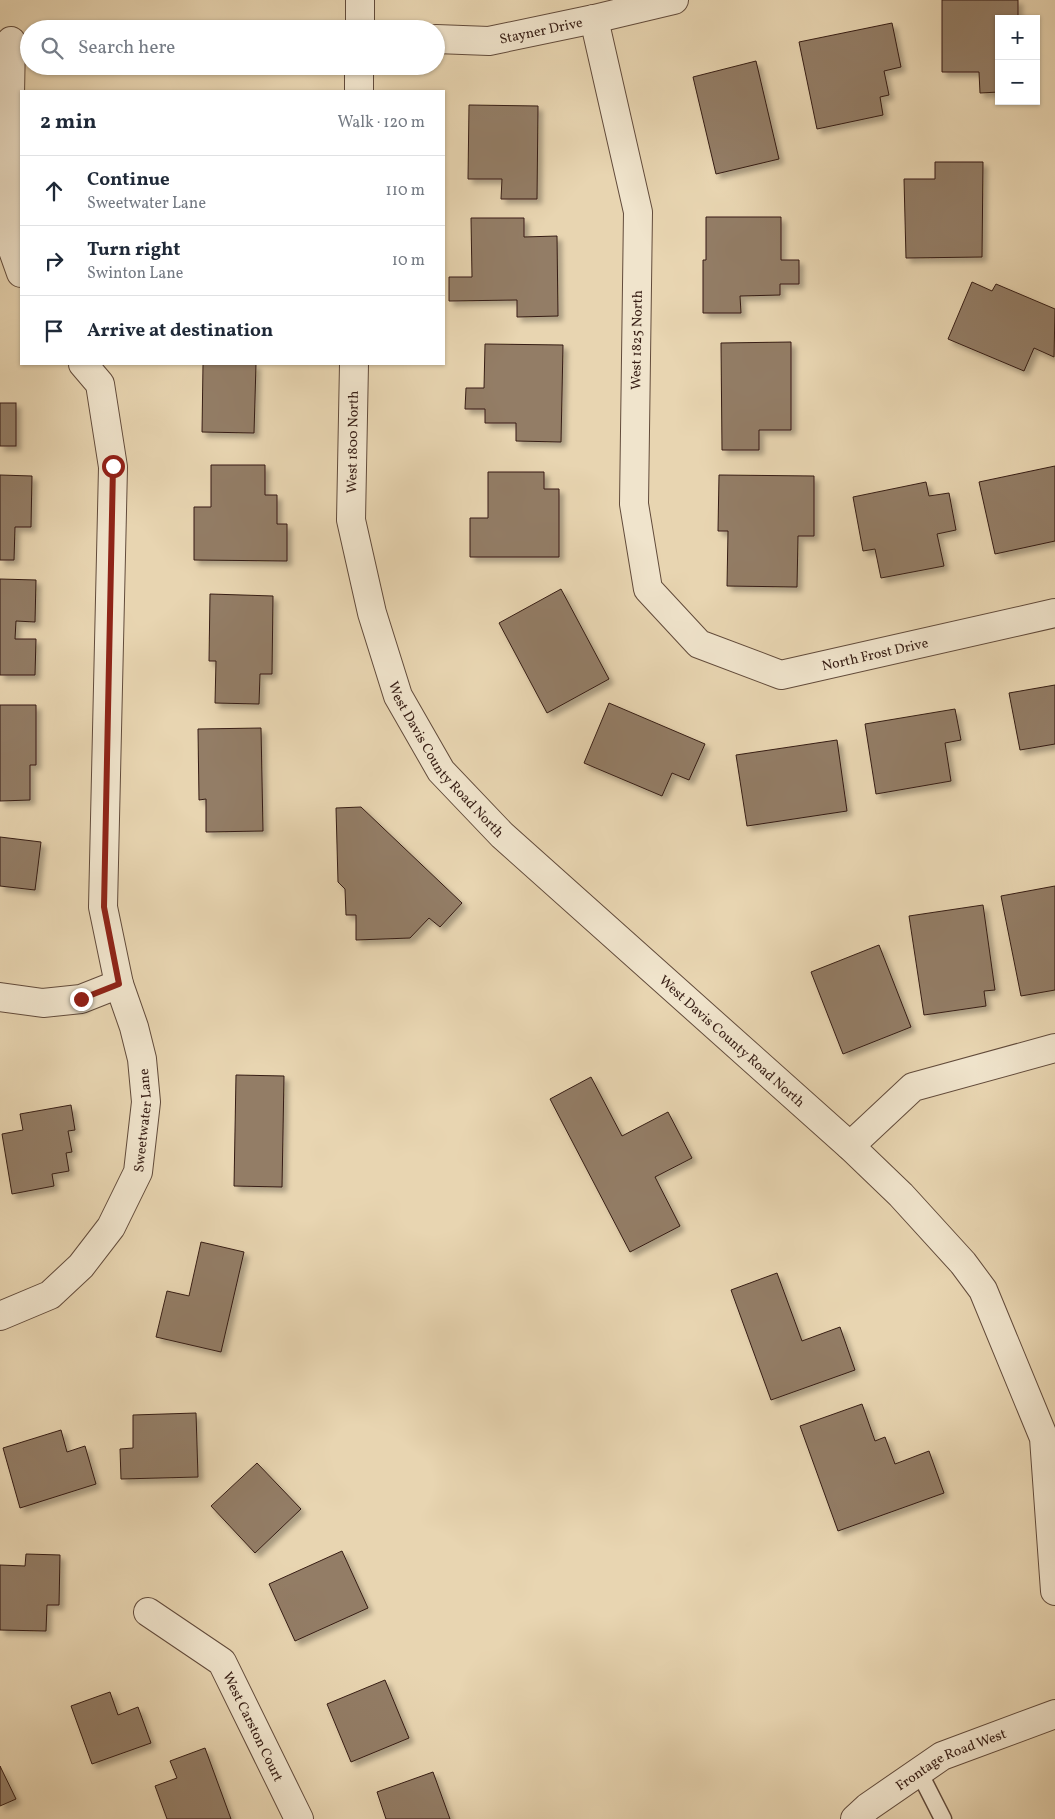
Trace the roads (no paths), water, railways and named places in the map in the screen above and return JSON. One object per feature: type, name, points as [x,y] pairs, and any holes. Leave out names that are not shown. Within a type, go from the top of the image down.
[{"type":"street","points":[[360,0],[360,20]]},
{"type":"street","name":"Stayner Drive","points":[[445,39],[489,41],[674,0]]},
{"type":"street","name":"West 1825 North","points":[[594,19],[638,212],[634,504],[648,589],[699,644]]},
{"type":"street","points":[[13,41],[8,202],[11,245],[20,270]]},
{"type":"street","points":[[359,75],[359,90]]},
{"type":"street","name":"Sweetwater Lane","points":[[0,1316],[50,1295],[81,1266],[111,1227],[138,1172],[146,1102],[142,1059],[134,1027],[119,984],[104,907],[113,466],[100,384],[84,365]]},
{"type":"street","name":"West 1800 North","points":[[351,520],[354,365]]},
{"type":"street","name":"West Davis County Road North","points":[[351,520],[372,613],[398,696],[442,772],[502,835],[850,1146],[901,1195],[963,1263],[983,1290],[1044,1438],[1055,1591]]},
{"type":"street","name":"North Frost Drive","points":[[699,644],[781,675],[1055,613]]},
{"type":"street","points":[[0,997],[43,1003],[81,999],[119,984]]},
{"type":"street","points":[[850,1146],[913,1087],[1055,1048]]},
{"type":"street","name":"West Carston Court","points":[[148,1612],[222,1662],[299,1819]]},
{"type":"street","name":"Frontage Road West","points":[[855,1819],[868,1806],[942,1756],[1055,1714]]},
{"type":"lane","points":[[919,1772],[943,1819]]}]
